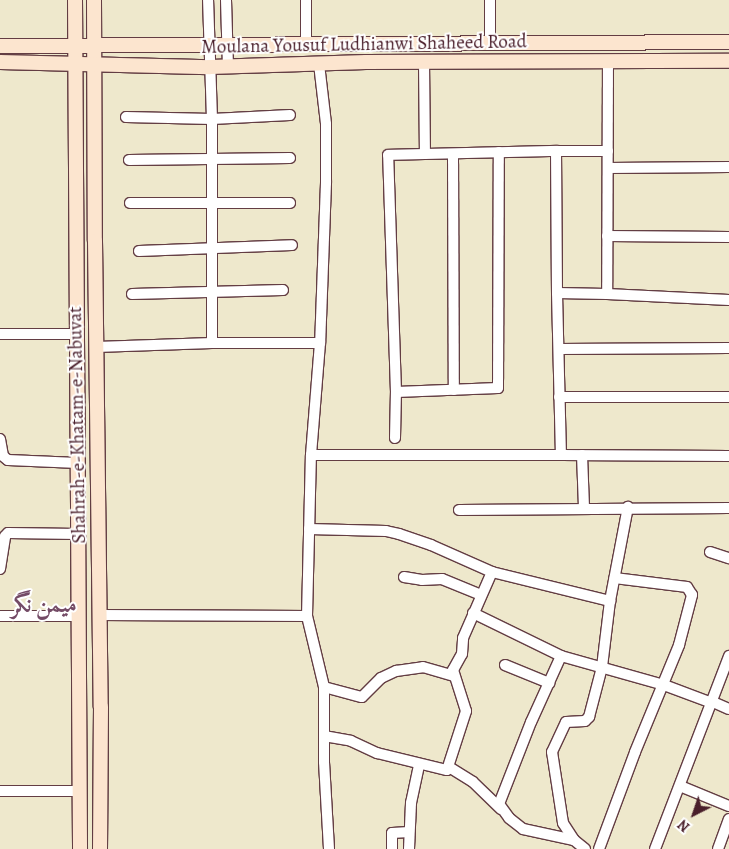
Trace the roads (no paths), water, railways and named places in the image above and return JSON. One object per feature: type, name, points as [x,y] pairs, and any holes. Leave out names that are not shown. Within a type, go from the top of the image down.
[{"type":"main road","name":"Shahrah-e-Khatam-e-Nabuvat","points":[[75,0],[80,849]]},
{"type":"main road","name":"Shahrah-e-Khatam-e-Nabuvat","points":[[94,0],[100,615],[100,849]]},
{"type":"main road","name":"Moulana Yousuf Ludhianwi Shaheed Road","points":[[0,46],[729,42]]},
{"type":"main road","name":"Moulana Yousuf Ludhianwi Shaheed Road","points":[[0,62],[228,67],[424,62],[729,61]]},
{"type":"street","points":[[208,0],[212,119],[212,343]]},
{"type":"street","points":[[226,0],[228,67]]},
{"type":"street","points":[[306,0],[306,45]]},
{"type":"street","points":[[490,0],[490,44]]},
{"type":"street","points":[[607,294],[608,61]]},
{"type":"street","points":[[424,62],[425,154]]},
{"type":"street","points":[[319,64],[326,124],[326,183],[320,343],[311,455],[307,616],[324,687],[324,736],[330,849]]},
{"type":"street","points":[[126,117],[212,119],[290,115]]},
{"type":"street","points":[[556,151],[560,455]]},
{"type":"street","points":[[396,438],[388,155],[608,151]]},
{"type":"street","points":[[396,392],[498,388],[499,152]]},
{"type":"street","points":[[453,154],[454,390]]},
{"type":"street","points":[[129,160],[290,158]]},
{"type":"street","points":[[608,168],[729,168]]},
{"type":"street","points":[[130,203],[290,203]]},
{"type":"street","points":[[607,236],[729,237]]},
{"type":"street","points":[[138,251],[292,245]]},
{"type":"street","points":[[132,294],[283,290]]},
{"type":"street","points":[[557,293],[729,300]]},
{"type":"street","points":[[0,334],[78,334]]},
{"type":"street","points":[[96,347],[212,343],[320,343]]},
{"type":"street","points":[[558,349],[729,348]]},
{"type":"street","points":[[560,397],[729,397]]},
{"type":"street","points":[[0,439],[3,456],[8,460],[78,463]]},
{"type":"street","points":[[311,455],[729,456]]},
{"type":"street","points":[[582,455],[584,507]]},
{"type":"street","points":[[459,510],[584,507],[729,508]]},
{"type":"street","points":[[585,849],[574,840],[563,823],[552,752],[566,722],[585,721],[589,717],[602,666],[610,602],[628,508]]},
{"type":"street","points":[[309,529],[386,531],[431,545],[492,572],[610,602]]},
{"type":"street","points":[[0,569],[5,536],[8,533],[78,534]]},
{"type":"street","points":[[710,552],[729,558]]},
{"type":"street","points":[[324,736],[351,741],[377,753],[442,770],[448,767],[466,711],[454,676],[454,666],[462,654],[463,638],[492,572]]},
{"type":"street","points":[[404,577],[422,580],[442,579],[481,595]]},
{"type":"street","points":[[599,849],[635,752],[664,685],[686,622],[691,590],[682,586],[615,578]]},
{"type":"street","points":[[473,613],[561,656],[664,685],[729,709]]},
{"type":"street","points":[[100,615],[307,616]]},
{"type":"street","points":[[0,616],[79,616]]},
{"type":"street","points":[[501,809],[500,800],[561,656]]},
{"type":"street","points":[[655,849],[729,656]]},
{"type":"street","points":[[505,665],[549,683]]},
{"type":"street","points":[[324,687],[362,696],[382,678],[396,671],[423,667],[454,676]]},
{"type":"street","points":[[409,849],[411,803],[419,764]]},
{"type":"street","points":[[448,767],[473,782],[523,829],[574,840]]},
{"type":"street","points":[[680,786],[729,806]]},
{"type":"street","points":[[0,791],[79,791]]},
{"type":"street","points":[[718,849],[729,819]]},
{"type":"street","points":[[392,849],[392,833],[409,832]]},
{"type":"district","name":"میمن نگر","points":[[44,605]]}]
